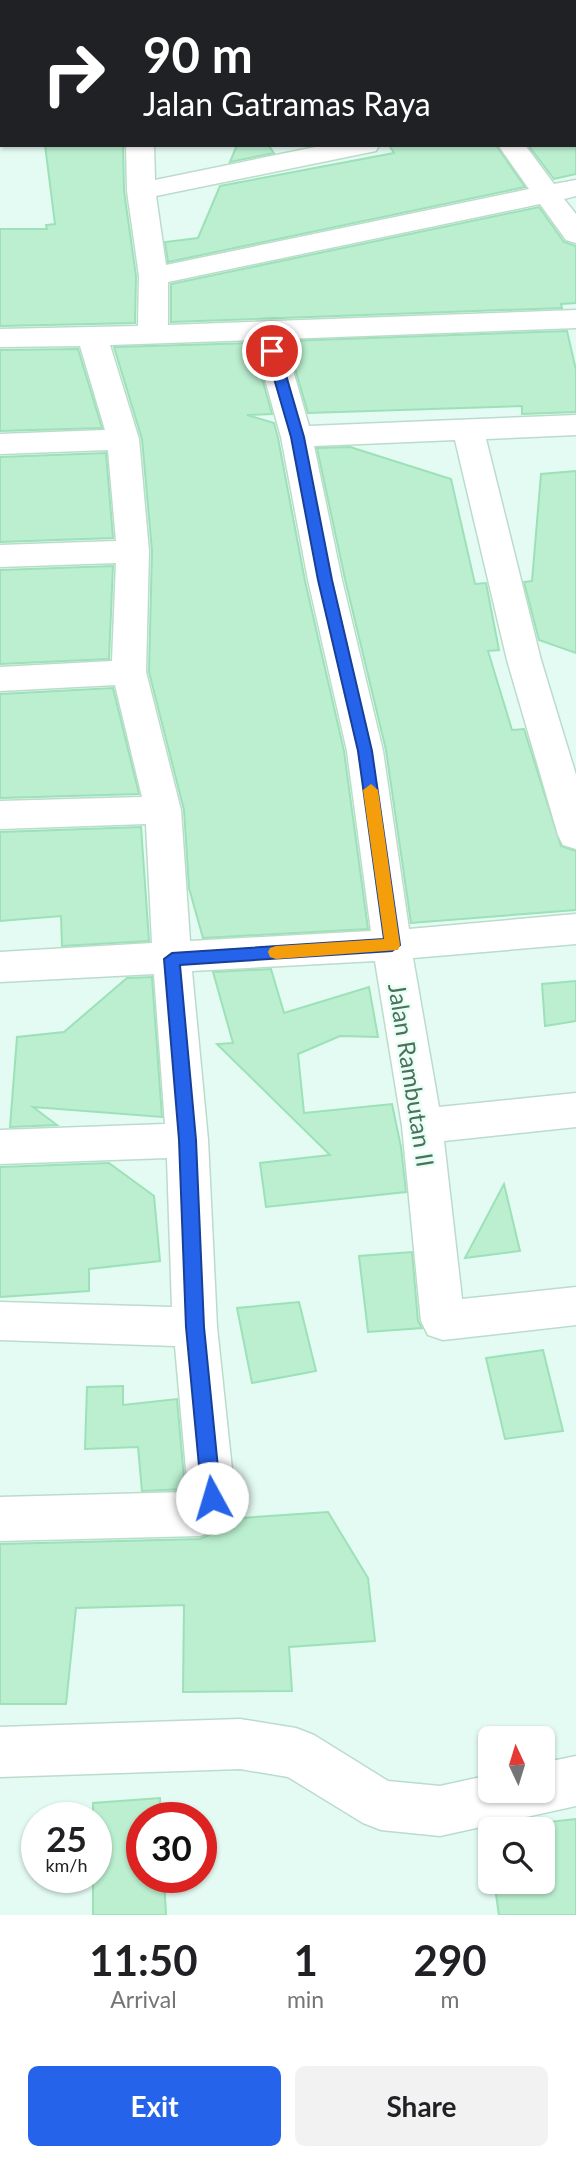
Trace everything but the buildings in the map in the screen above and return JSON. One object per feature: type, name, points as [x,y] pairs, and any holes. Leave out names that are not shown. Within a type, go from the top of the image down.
[{"type":"street","points":[[140,147],[141,191],[153,276],[153,335]]},
{"type":"street","points":[[141,191],[356,147]]},
{"type":"street","points":[[512,147],[576,234]]},
{"type":"street","points":[[153,276],[576,188]]},
{"type":"street","points":[[0,338],[576,319]]},
{"type":"street","name":"Jalan Rambutan II","points":[[266,330],[297,437],[325,580],[365,751],[392,945],[422,1126],[443,1321],[576,1307]]},
{"type":"street","points":[[0,1519],[200,1514],[212,1498],[195,1327],[187,1140],[163,810],[129,672],[133,551],[123,439],[92,337]]},
{"type":"street","points":[[297,437],[576,425]]},
{"type":"street","points":[[468,429],[524,660],[576,835]]},
{"type":"street","points":[[0,444],[123,439]]},
{"type":"street","points":[[0,556],[133,551]]},
{"type":"street","points":[[0,679],[129,672]]},
{"type":"street","points":[[0,815],[163,810]]},
{"type":"street","points":[[0,967],[392,945],[576,929]]},
{"type":"street","points":[[422,1126],[576,1110]]},
{"type":"street","points":[[0,1147],[187,1140]]},
{"type":"street","points":[[0,1321],[195,1327]]},
{"type":"street","points":[[0,1752],[240,1744],[296,1753],[381,1805],[440,1811],[478,1802]]},
{"type":"street","points":[[555,1785],[576,1781]]},
{"type":"slow traffic","points":[[276,952],[392,945],[371,790]]},
{"type":"route","points":[[212,1498],[195,1327],[187,1140],[172,959],[392,945],[365,751],[325,580],[297,437],[272,351]]}]
